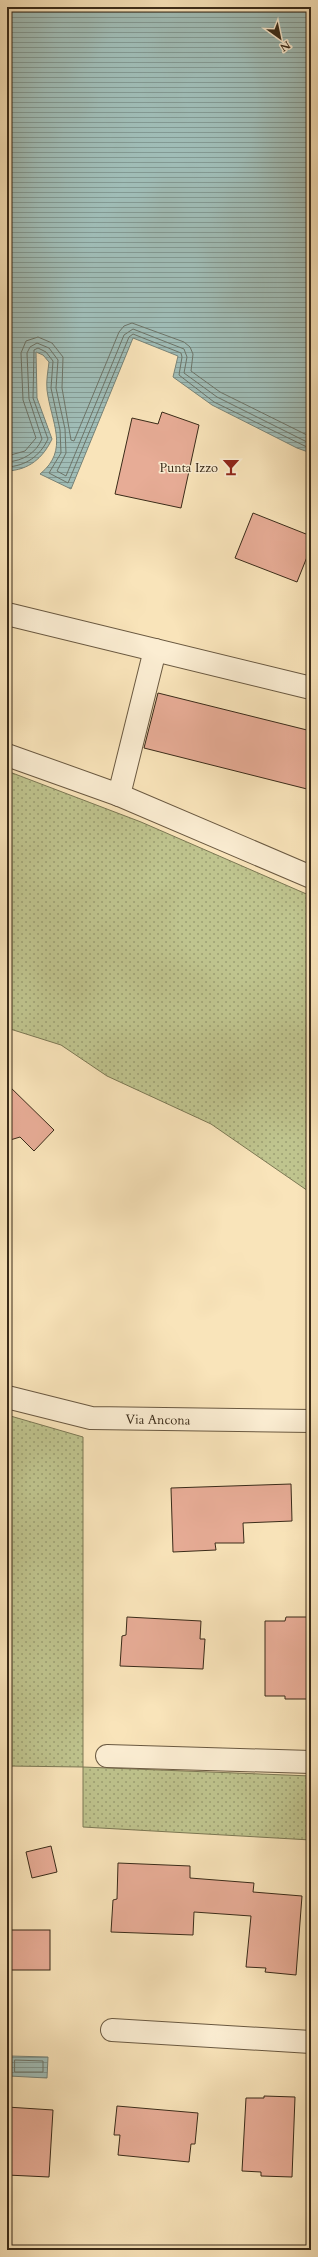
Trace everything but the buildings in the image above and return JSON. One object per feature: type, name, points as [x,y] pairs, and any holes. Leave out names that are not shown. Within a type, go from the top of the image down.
[{"type":"street","points":[[7,614],[311,688]]},
{"type":"street","points":[[119,795],[155,650]]},
{"type":"street","points":[[7,755],[119,795],[311,877]]},
{"type":"street","name":"Via Ancona","points":[[7,1397],[91,1418],[311,1421]]},
{"type":"street","points":[[107,1756],[311,1762]]},
{"type":"street","points":[[112,2030],[311,2042]]},
{"type":"green space","points":[[7,771],[141,822],[311,896],[311,1193],[211,1124],[107,1076],[61,1045],[7,1028]]},
{"type":"green space","points":[[7,1415],[83,1437],[83,1767],[7,1766]]},
{"type":"green space","points":[[83,1767],[311,1776],[311,1840],[83,1827]]},
{"type":"water","points":[[7,7],[311,7],[311,453],[297,448],[212,405],[173,377],[178,356],[133,338],[71,489],[40,474],[49,465],[54,455],[56,435],[47,390],[49,362],[43,355],[36,352],[37,398],[52,439],[44,452],[34,462],[22,468],[7,471]]},
{"type":"water","points":[[10,2056],[48,2057],[47,2078],[9,2076]]},
{"type":"place","name":"Punta Izzo","points":[[231,467]]}]
